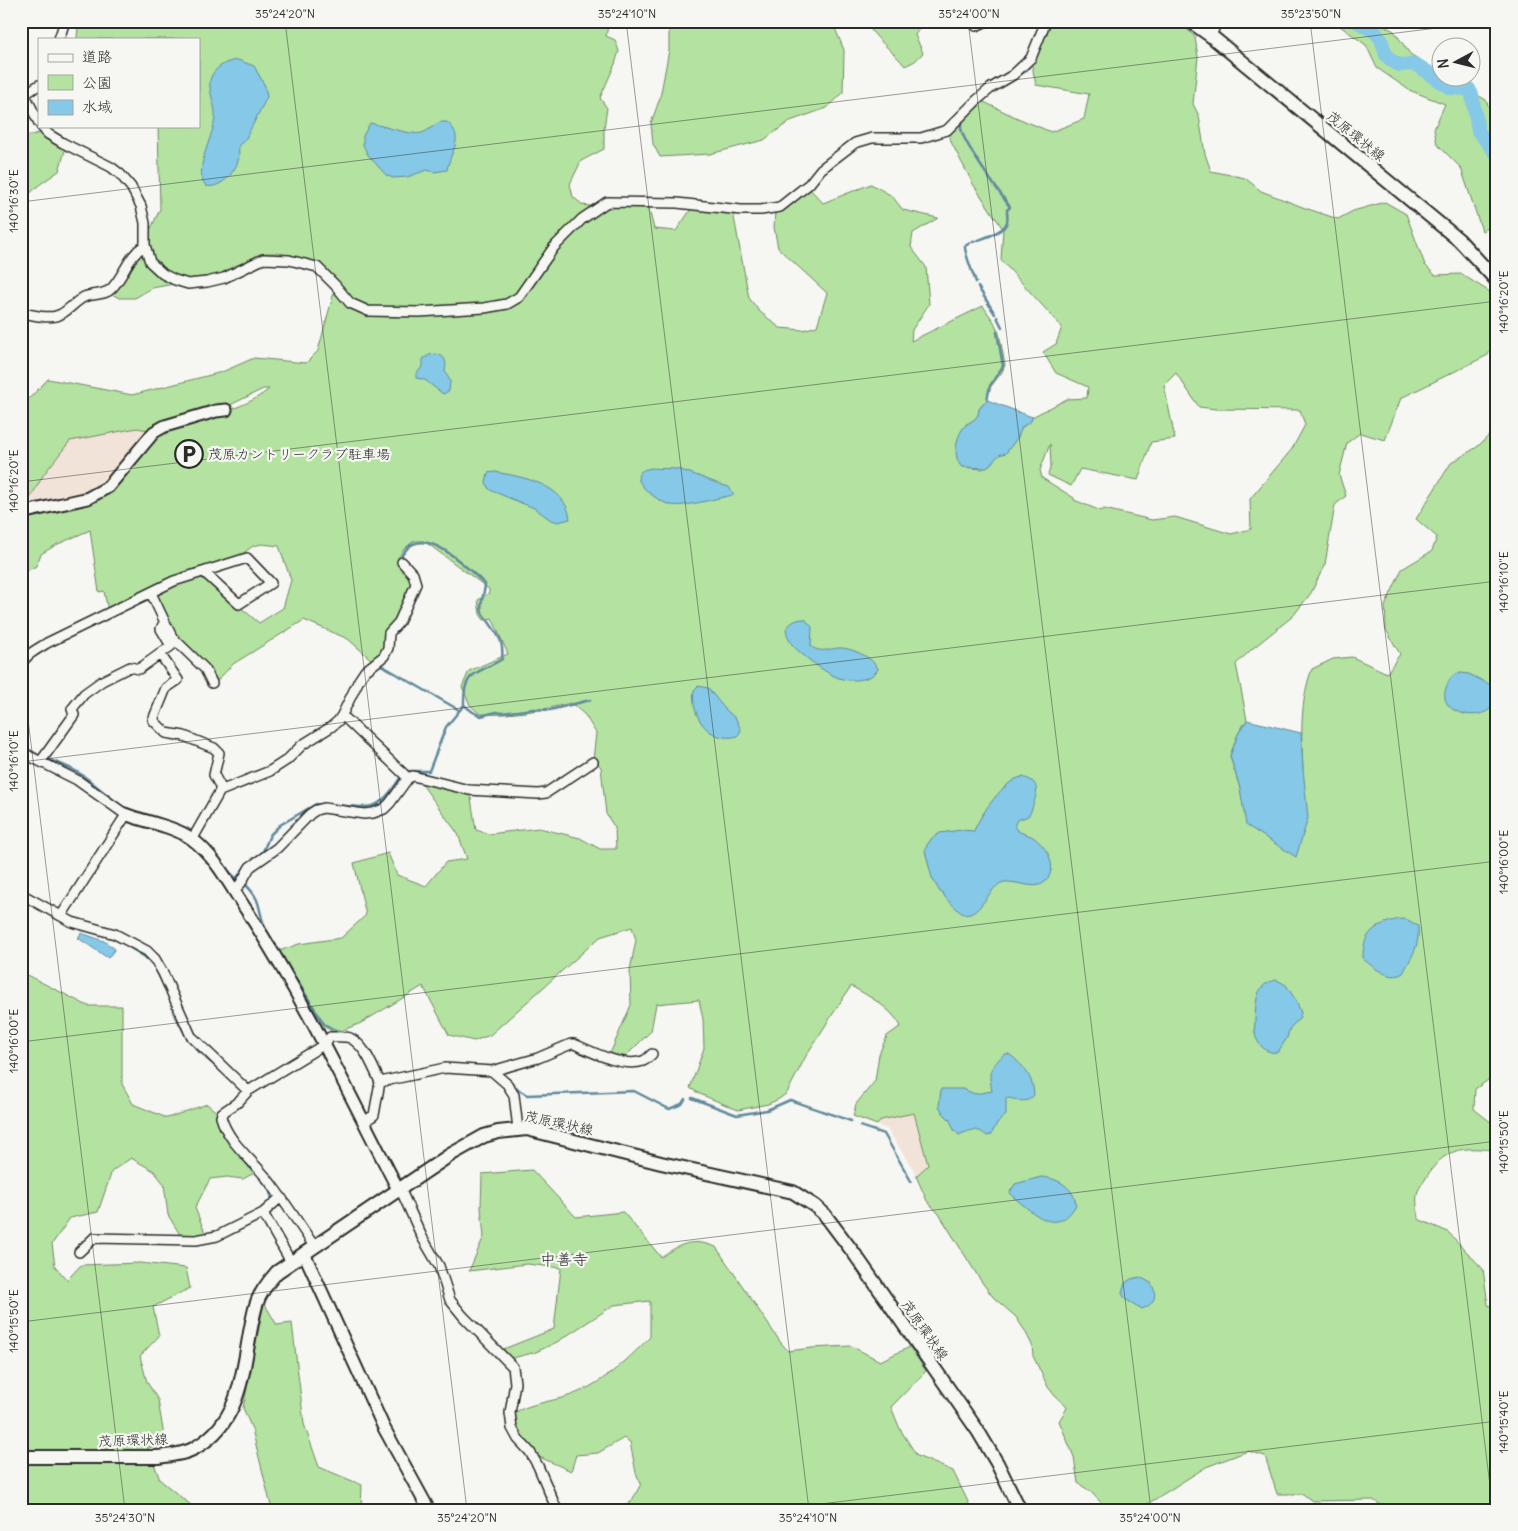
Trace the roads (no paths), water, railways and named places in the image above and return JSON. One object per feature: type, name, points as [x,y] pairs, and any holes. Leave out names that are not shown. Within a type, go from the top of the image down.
[{"type":"main road","name":"茂原環状線","points":[[1190,21],[1211,36],[1459,240],[1497,281]]},
{"type":"main road","name":"茂原環状線","points":[[21,1457],[158,1457],[179,1454],[198,1447],[213,1434],[233,1409],[257,1304],[265,1287],[277,1272],[450,1155],[484,1136],[498,1132],[527,1129],[661,1163],[793,1192],[816,1206],[856,1256],[978,1431],[997,1463],[1020,1510]]},
{"type":"street","points":[[59,38],[65,21]]},
{"type":"street","points":[[973,21],[976,26],[987,21]]},
{"type":"street","points":[[43,128],[63,144],[111,167],[131,187],[141,206],[145,223],[145,245],[150,262],[163,274],[188,284],[207,282],[224,278],[264,259],[289,260],[318,267],[350,303],[368,311],[419,312],[484,308],[507,304],[519,297],[554,247],[582,220],[607,202],[677,203],[740,210],[761,210],[780,207],[809,184],[821,170],[855,143],[872,138],[921,138],[947,130],[991,88],[1013,75],[1031,58],[1046,21]]},
{"type":"street","points":[[1211,36],[1217,21]]},
{"type":"street","points":[[38,85],[23,90],[38,121]]},
{"type":"street","points":[[21,313],[56,316],[86,296],[108,292],[116,283],[132,257],[145,245]]},
{"type":"street","points":[[21,513],[88,498],[108,487],[154,432],[165,426],[216,411],[226,410]]},
{"type":"street","points":[[21,666],[28,656],[47,643],[174,581],[247,558],[271,583],[239,604],[204,572]]},
{"type":"street","points":[[220,792],[270,771],[287,760],[302,745],[331,727],[342,715],[359,680],[366,671],[384,656],[388,648],[389,633],[399,622],[416,584],[413,574],[402,562]]},
{"type":"street","points":[[150,592],[172,636],[205,669],[212,683]]},
{"type":"street","points":[[41,761],[74,716],[72,709],[84,694],[102,681],[130,667],[139,669],[170,646],[161,629],[164,622]]},
{"type":"street","points":[[160,654],[178,680],[166,688],[153,720],[166,733],[184,736],[214,748],[219,753],[214,775],[220,786],[220,792],[192,840]]},
{"type":"street","points":[[342,715],[408,778]]},
{"type":"street","points":[[21,752],[77,780],[125,814],[182,832],[217,865],[266,939],[324,1044],[403,1195],[422,1237],[439,1266],[450,1300],[513,1367],[515,1383],[510,1413],[512,1428],[538,1466],[557,1510]]},
{"type":"street","points":[[234,891],[250,867],[277,848],[316,810],[324,808],[364,814],[373,813],[384,809],[408,778],[413,776],[428,778],[469,790],[546,793],[594,762]]},
{"type":"street","points":[[60,916],[125,814]]},
{"type":"street","points":[[21,894],[72,922],[115,934],[147,951],[155,959],[163,973],[191,1036],[248,1091]]},
{"type":"street","points":[[364,1122],[374,1115],[380,1082],[365,1053],[349,1038],[330,1037],[324,1044],[248,1091],[238,1102],[222,1113],[221,1117],[230,1136],[248,1159],[272,1184],[309,1250],[384,1428],[429,1510]]},
{"type":"street","points":[[380,1082],[445,1068],[492,1071],[538,1058],[569,1044],[574,1044],[599,1056],[631,1062],[642,1062],[652,1054]]},
{"type":"street","points":[[492,1071],[507,1084],[514,1095],[518,1129]]},
{"type":"street","points":[[79,1252],[94,1238],[196,1240],[217,1236],[263,1213],[280,1197]]},
{"type":"street","points":[[263,1213],[290,1262]]},
{"type":"water","points":[[238,60],[254,66],[265,86],[267,97],[245,140],[239,145],[239,159],[233,171],[221,183],[206,186],[202,179],[201,170],[215,121],[210,79],[220,66]]},
{"type":"water","points":[[440,122],[447,122],[453,128],[456,139],[447,170],[434,172],[427,170],[407,177],[393,178],[386,175],[368,155],[363,145],[363,136],[370,123],[417,134]]},
{"type":"water","points":[[436,354],[442,356],[445,360],[445,371],[450,381],[449,391],[443,394],[425,380],[416,378],[416,374],[423,366],[423,359],[429,355]]},
{"type":"water","points":[[987,400],[1032,417],[1031,421],[1022,427],[1018,437],[1006,453],[999,455],[987,468],[962,467],[956,452],[959,435],[965,426],[976,418],[979,409]]},
{"type":"water","points":[[652,468],[676,469],[689,473],[729,487],[734,495],[677,506],[664,503],[649,493],[639,481],[639,475],[642,471]]},
{"type":"water","points":[[495,472],[530,480],[552,490],[567,507],[570,519],[558,522],[551,520],[534,508],[492,491],[488,488],[486,482],[488,473]]},
{"type":"water","points":[[805,619],[812,627],[811,646],[815,649],[842,648],[852,650],[868,658],[878,669],[866,678],[849,680],[834,676],[806,658],[790,641],[786,629],[796,620]]},
{"type":"water","points":[[1455,674],[1469,674],[1493,686],[1495,699],[1491,708],[1482,713],[1471,715],[1460,713],[1451,708],[1445,699],[1446,688],[1448,682]]},
{"type":"water","points":[[698,686],[708,688],[724,708],[736,719],[741,730],[738,736],[718,736],[704,726],[695,709],[694,690]]},
{"type":"water","points":[[1247,720],[1301,733],[1308,818],[1296,857],[1246,825],[1240,788],[1230,756],[1238,734]]},
{"type":"water","points":[[1022,777],[1035,784],[1036,795],[1029,815],[1017,820],[1015,827],[1018,831],[1031,836],[1043,846],[1051,861],[1051,871],[1042,884],[1036,886],[1007,882],[1001,883],[974,912],[969,914],[962,913],[940,892],[932,878],[925,851],[927,845],[932,838],[940,833],[961,830],[974,831],[987,807],[1001,791],[1015,779]]},
{"type":"water","points":[[1401,919],[1408,920],[1418,926],[1418,939],[1415,951],[1403,973],[1392,976],[1387,975],[1363,959],[1365,942],[1378,926]]},
{"type":"water","points":[[81,933],[104,941],[115,949],[108,958],[78,938]]},
{"type":"water","points":[[1277,980],[1286,985],[1297,1002],[1301,1013],[1299,1019],[1290,1028],[1287,1038],[1278,1052],[1269,1052],[1259,1044],[1255,1036],[1256,1007],[1258,994],[1264,985]]},
{"type":"water","points":[[1004,1054],[1009,1054],[1019,1062],[1032,1082],[1034,1095],[1024,1101],[1006,1098],[1006,1115],[997,1123],[991,1135],[987,1136],[980,1131],[973,1130],[959,1135],[939,1106],[941,1089],[963,1089],[975,1094],[992,1091],[990,1074],[995,1064]]},
{"type":"water","points":[[1041,1177],[1053,1179],[1069,1188],[1075,1199],[1076,1205],[1061,1220],[1052,1221],[1036,1215],[1012,1196],[1010,1192],[1015,1184]]},
{"type":"water","points":[[1140,1277],[1151,1283],[1155,1295],[1150,1305],[1142,1309],[1125,1299],[1122,1293],[1125,1283]]},
{"type":"waterway","points":[[1039,49],[1051,21]]},
{"type":"waterway","points":[[1356,21],[1375,32],[1381,39],[1386,55],[1399,65],[1414,64],[1450,88],[1469,89],[1472,95],[1478,131],[1497,154]]},
{"type":"waterway","points":[[1006,84],[1026,71],[1035,59]]},
{"type":"waterway","points":[[973,242],[1002,229],[1007,222],[1007,210],[1010,207],[973,153],[962,132],[962,122],[987,97]]},
{"type":"waterway","points":[[970,243],[965,246],[965,249],[976,282]]},
{"type":"waterway","points":[[978,287],[995,314]]},
{"type":"waterway","points":[[997,317],[1002,327]]},
{"type":"waterway","points":[[987,400],[990,386],[1003,366],[997,332]]},
{"type":"waterway","points":[[402,555],[413,544],[422,542],[432,544],[452,555],[485,584],[481,605],[482,612],[500,639],[502,659],[479,671],[469,679],[464,694],[464,705],[473,712],[481,716],[496,712],[533,709],[550,710],[590,700]]},
{"type":"waterway","points":[[381,665],[459,710]]},
{"type":"waterway","points":[[408,771],[429,771],[446,727],[464,705]]},
{"type":"waterway","points":[[21,745],[37,754]]},
{"type":"waterway","points":[[50,760],[66,766],[88,779],[129,810]]},
{"type":"waterway","points":[[335,805],[358,807],[374,805],[386,797],[400,778]]},
{"type":"waterway","points":[[261,856],[270,835],[280,825],[316,804],[322,805]]},
{"type":"waterway","points":[[177,825],[192,832]]},
{"type":"waterway","points":[[236,879],[247,864]]},
{"type":"waterway","points":[[227,870],[236,878]]},
{"type":"waterway","points":[[245,884],[257,899],[265,928],[276,946]]},
{"type":"waterway","points":[[48,914],[67,924]]},
{"type":"waterway","points":[[108,936],[122,943]]},
{"type":"waterway","points":[[129,947],[152,964]]},
{"type":"waterway","points":[[280,953],[324,1024],[335,1030],[354,1035],[358,1039]]},
{"type":"waterway","points":[[156,970],[164,986]]},
{"type":"waterway","points":[[169,996],[175,1015],[187,1038]]},
{"type":"waterway","points":[[192,1044],[199,1052]]},
{"type":"waterway","points":[[206,1058],[220,1070]]},
{"type":"waterway","points":[[477,1066],[494,1066]]},
{"type":"waterway","points":[[507,1078],[527,1095],[634,1091],[669,1109],[682,1104],[685,1099]]},
{"type":"waterway","points":[[692,1098],[737,1115],[767,1110],[790,1100],[851,1121]]},
{"type":"waterway","points":[[220,1110],[216,1116],[221,1129]]},
{"type":"waterway","points":[[860,1126],[884,1134],[911,1181]]},
{"type":"waterway","points":[[239,1154],[252,1170]]},
{"type":"waterway","points":[[260,1179],[268,1187],[272,1198]]},
{"type":"place","name":"茂原カントリークラブ駐車場","points":[[189,454]]},
{"type":"district","name":"中善寺","points":[[564,1259]]}]
